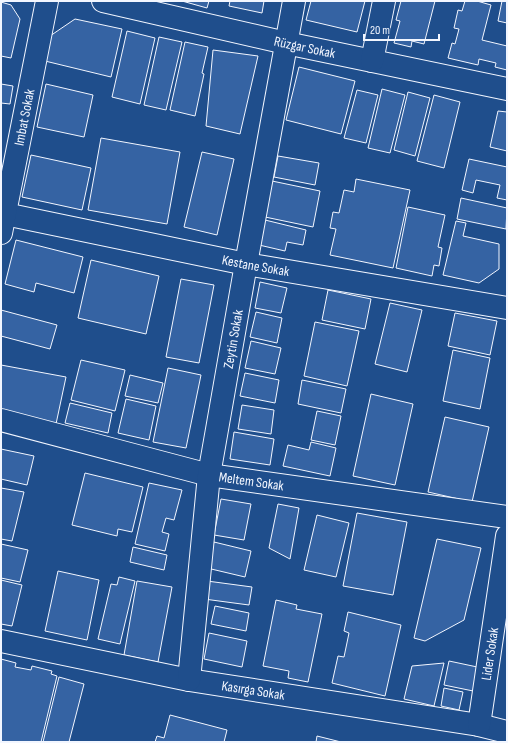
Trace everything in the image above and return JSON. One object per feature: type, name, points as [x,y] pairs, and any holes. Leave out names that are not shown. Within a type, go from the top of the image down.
[{"type":"street","name":"Imbat Sokak","points":[[2,226],[47,1]]},
{"type":"street","name":"Rüzgar Sokak","points":[[103,1],[286,43],[507,89]]},
{"type":"street","name":"Zeytin Sokak","points":[[189,680],[209,475],[294,1]]},
{"type":"street","points":[[372,61],[384,1]]},
{"type":"street","name":"Kestane Sokak","points":[[2,226],[246,264],[507,308]]},
{"type":"street","name":"Meltem Sokak","points":[[1,420],[209,475],[507,517]]},
{"type":"street","name":"Lider Sokak","points":[[479,725],[507,536]]},
{"type":"street","name":"Kasırga Sokak","points":[[1,641],[189,680],[479,725],[507,732]]},
{"type":"building","points":[[182,1],[209,1],[207,8]]},
{"type":"building","points":[[230,1],[264,1],[262,13],[229,6]]},
{"type":"building","points":[[311,1],[365,1],[357,32],[306,20]]},
{"type":"building","points":[[401,1],[435,1],[424,44],[412,41],[411,47],[394,43],[400,21],[396,20]]},
{"type":"building","points":[[465,1],[477,1],[491,5],[482,40],[507,46],[507,70],[495,67],[496,63],[479,59],[478,65],[448,58],[452,43],[455,44],[459,29],[454,28],[458,10],[462,11]]},
{"type":"building","points":[[502,1],[507,1],[507,23],[498,21]]},
{"type":"building","points":[[1,2],[11,5],[20,19],[11,58],[1,56]]},
{"type":"building","points":[[75,19],[122,29],[111,77],[45,61],[50,36]]},
{"type":"building","points":[[127,31],[155,38],[140,104],[112,97]]},
{"type":"building","points":[[159,37],[182,42],[166,110],[144,105]]},
{"type":"building","points":[[185,42],[208,47],[195,116],[170,110]]},
{"type":"building","points":[[213,50],[258,56],[240,134],[206,126]]},
{"type":"building","points":[[299,67],[355,81],[341,134],[286,120]]},
{"type":"building","points":[[1,84],[13,86],[10,104],[1,103]]},
{"type":"building","points":[[46,84],[93,95],[84,137],[37,127]]},
{"type":"building","points":[[382,89],[405,95],[390,153],[368,148]]},
{"type":"building","points":[[357,90],[378,95],[366,143],[344,138]]},
{"type":"building","points":[[408,92],[430,98],[415,156],[394,150]]},
{"type":"building","points":[[434,95],[460,102],[444,168],[417,161]]},
{"type":"building","points":[[498,111],[507,112],[507,151],[490,147]]},
{"type":"building","points":[[101,138],[180,152],[167,224],[88,210]]},
{"type":"building","points":[[202,152],[234,159],[217,235],[184,227]]},
{"type":"building","points":[[31,155],[91,168],[82,210],[22,197]]},
{"type":"building","points":[[278,156],[319,163],[315,185],[274,177]]},
{"type":"building","points":[[469,159],[507,167],[507,200],[497,198],[500,185],[476,180],[473,193],[462,190]]},
{"type":"building","points":[[356,179],[410,190],[393,268],[330,255],[336,229],[330,228],[333,212],[339,213],[344,190],[354,192]]},
{"type":"building","points":[[272,181],[320,191],[313,227],[265,217]]},
{"type":"building","points":[[461,198],[507,208],[506,229],[457,219]]},
{"type":"building","points":[[408,207],[445,215],[438,247],[442,248],[439,266],[434,265],[432,276],[396,268]]},
{"type":"building","points":[[265,220],[306,230],[303,245],[287,242],[285,251],[259,245]]},
{"type":"building","points":[[456,221],[466,223],[463,236],[499,244],[499,269],[479,283],[443,275]]},
{"type":"building","points":[[16,240],[83,257],[74,293],[36,283],[34,292],[5,284]]},
{"type":"building","points":[[91,260],[159,276],[146,334],[78,318]]},
{"type":"building","points":[[181,279],[214,285],[199,363],[166,357]]},
{"type":"building","points":[[260,282],[287,288],[281,313],[255,308]]},
{"type":"building","points":[[328,290],[371,299],[365,329],[322,320]]},
{"type":"building","points":[[390,303],[422,310],[407,372],[375,364]]},
{"type":"building","points":[[1,310],[57,325],[50,349],[1,336]]},
{"type":"building","points":[[256,312],[282,318],[277,343],[250,337]]},
{"type":"building","points":[[455,313],[497,321],[490,355],[448,346]]},
{"type":"building","points":[[315,322],[359,331],[347,386],[304,376]]},
{"type":"building","points":[[251,341],[281,348],[275,374],[245,368]]},
{"type":"building","points":[[453,350],[490,358],[480,409],[443,401]]},
{"type":"building","points":[[81,360],[125,370],[115,411],[71,400]]},
{"type":"building","points":[[1,365],[66,377],[56,424],[1,413]]},
{"type":"building","points":[[168,368],[201,375],[186,448],[153,442]]},
{"type":"building","points":[[245,373],[279,380],[275,403],[240,396]]},
{"type":"building","points":[[130,375],[163,383],[158,403],[125,396]]},
{"type":"building","points":[[302,380],[346,389],[341,413],[298,404]]},
{"type":"building","points":[[371,394],[413,404],[395,485],[353,476]]},
{"type":"building","points":[[126,399],[156,406],[149,440],[118,433]]},
{"type":"building","points":[[70,403],[112,413],[108,433],[65,423]]},
{"type":"building","points":[[242,405],[274,410],[271,434],[238,429]]},
{"type":"building","points":[[317,411],[341,416],[335,445],[311,440]]},
{"type":"building","points":[[445,417],[489,427],[472,502],[428,492]]},
{"type":"building","points":[[234,432],[274,439],[270,465],[230,459]]},
{"type":"building","points":[[311,442],[336,448],[330,476],[283,466],[288,445],[309,450]]},
{"type":"building","points":[[1,449],[34,456],[27,485],[1,479]]},
{"type":"building","points":[[85,473],[143,487],[132,532],[118,529],[117,536],[72,525]]},
{"type":"building","points":[[149,483],[182,490],[174,520],[166,518],[162,532],[169,534],[165,551],[135,544]]},
{"type":"building","points":[[1,488],[24,492],[12,541],[1,539]]},
{"type":"building","points":[[221,499],[251,504],[244,540],[214,535]]},
{"type":"building","points":[[278,504],[299,508],[290,559],[269,548]]},
{"type":"building","points":[[357,513],[407,522],[393,595],[343,586]]},
{"type":"building","points":[[317,515],[349,523],[336,577],[304,570]]},
{"type":"building","points":[[437,539],[481,548],[464,620],[425,641],[414,638]]},
{"type":"building","points":[[214,542],[251,551],[245,577],[207,568]]},
{"type":"building","points":[[1,544],[28,550],[20,582],[1,578]]},
{"type":"building","points":[[133,547],[167,555],[164,570],[130,562]]},
{"type":"building","points":[[58,571],[99,580],[87,640],[45,631]]},
{"type":"building","points":[[119,577],[135,581],[120,644],[98,639],[111,584],[117,585]]},
{"type":"building","points":[[1,580],[22,585],[12,626],[1,624]]},
{"type":"building","points":[[137,581],[172,587],[158,662],[124,655]]},
{"type":"building","points":[[207,581],[252,587],[249,605],[204,599]]},
{"type":"building","points":[[276,600],[297,605],[296,609],[322,614],[308,682],[288,678],[289,671],[263,666]]},
{"type":"building","points":[[215,606],[249,613],[246,631],[211,624]]},
{"type":"building","points":[[348,612],[401,625],[385,696],[332,683],[338,656],[344,657],[349,633],[344,631]]},
{"type":"building","points":[[209,633],[247,641],[242,667],[204,659]]},
{"type":"building","points":[[1,659],[16,663],[15,667],[31,670],[32,666],[52,671],[51,674],[57,676],[41,742],[1,742]]},
{"type":"building","points":[[449,661],[482,668],[478,692],[444,685]]},
{"type":"building","points":[[444,663],[434,706],[404,699],[412,666]]},
{"type":"building","points":[[59,677],[84,684],[69,742],[43,742]]},
{"type":"building","points":[[444,688],[463,692],[459,710],[441,706]]},
{"type":"building","points":[[170,715],[227,730],[224,742],[155,742],[157,736],[164,738]]},
{"type":"building","points":[[317,736],[341,742],[316,742]]}]
